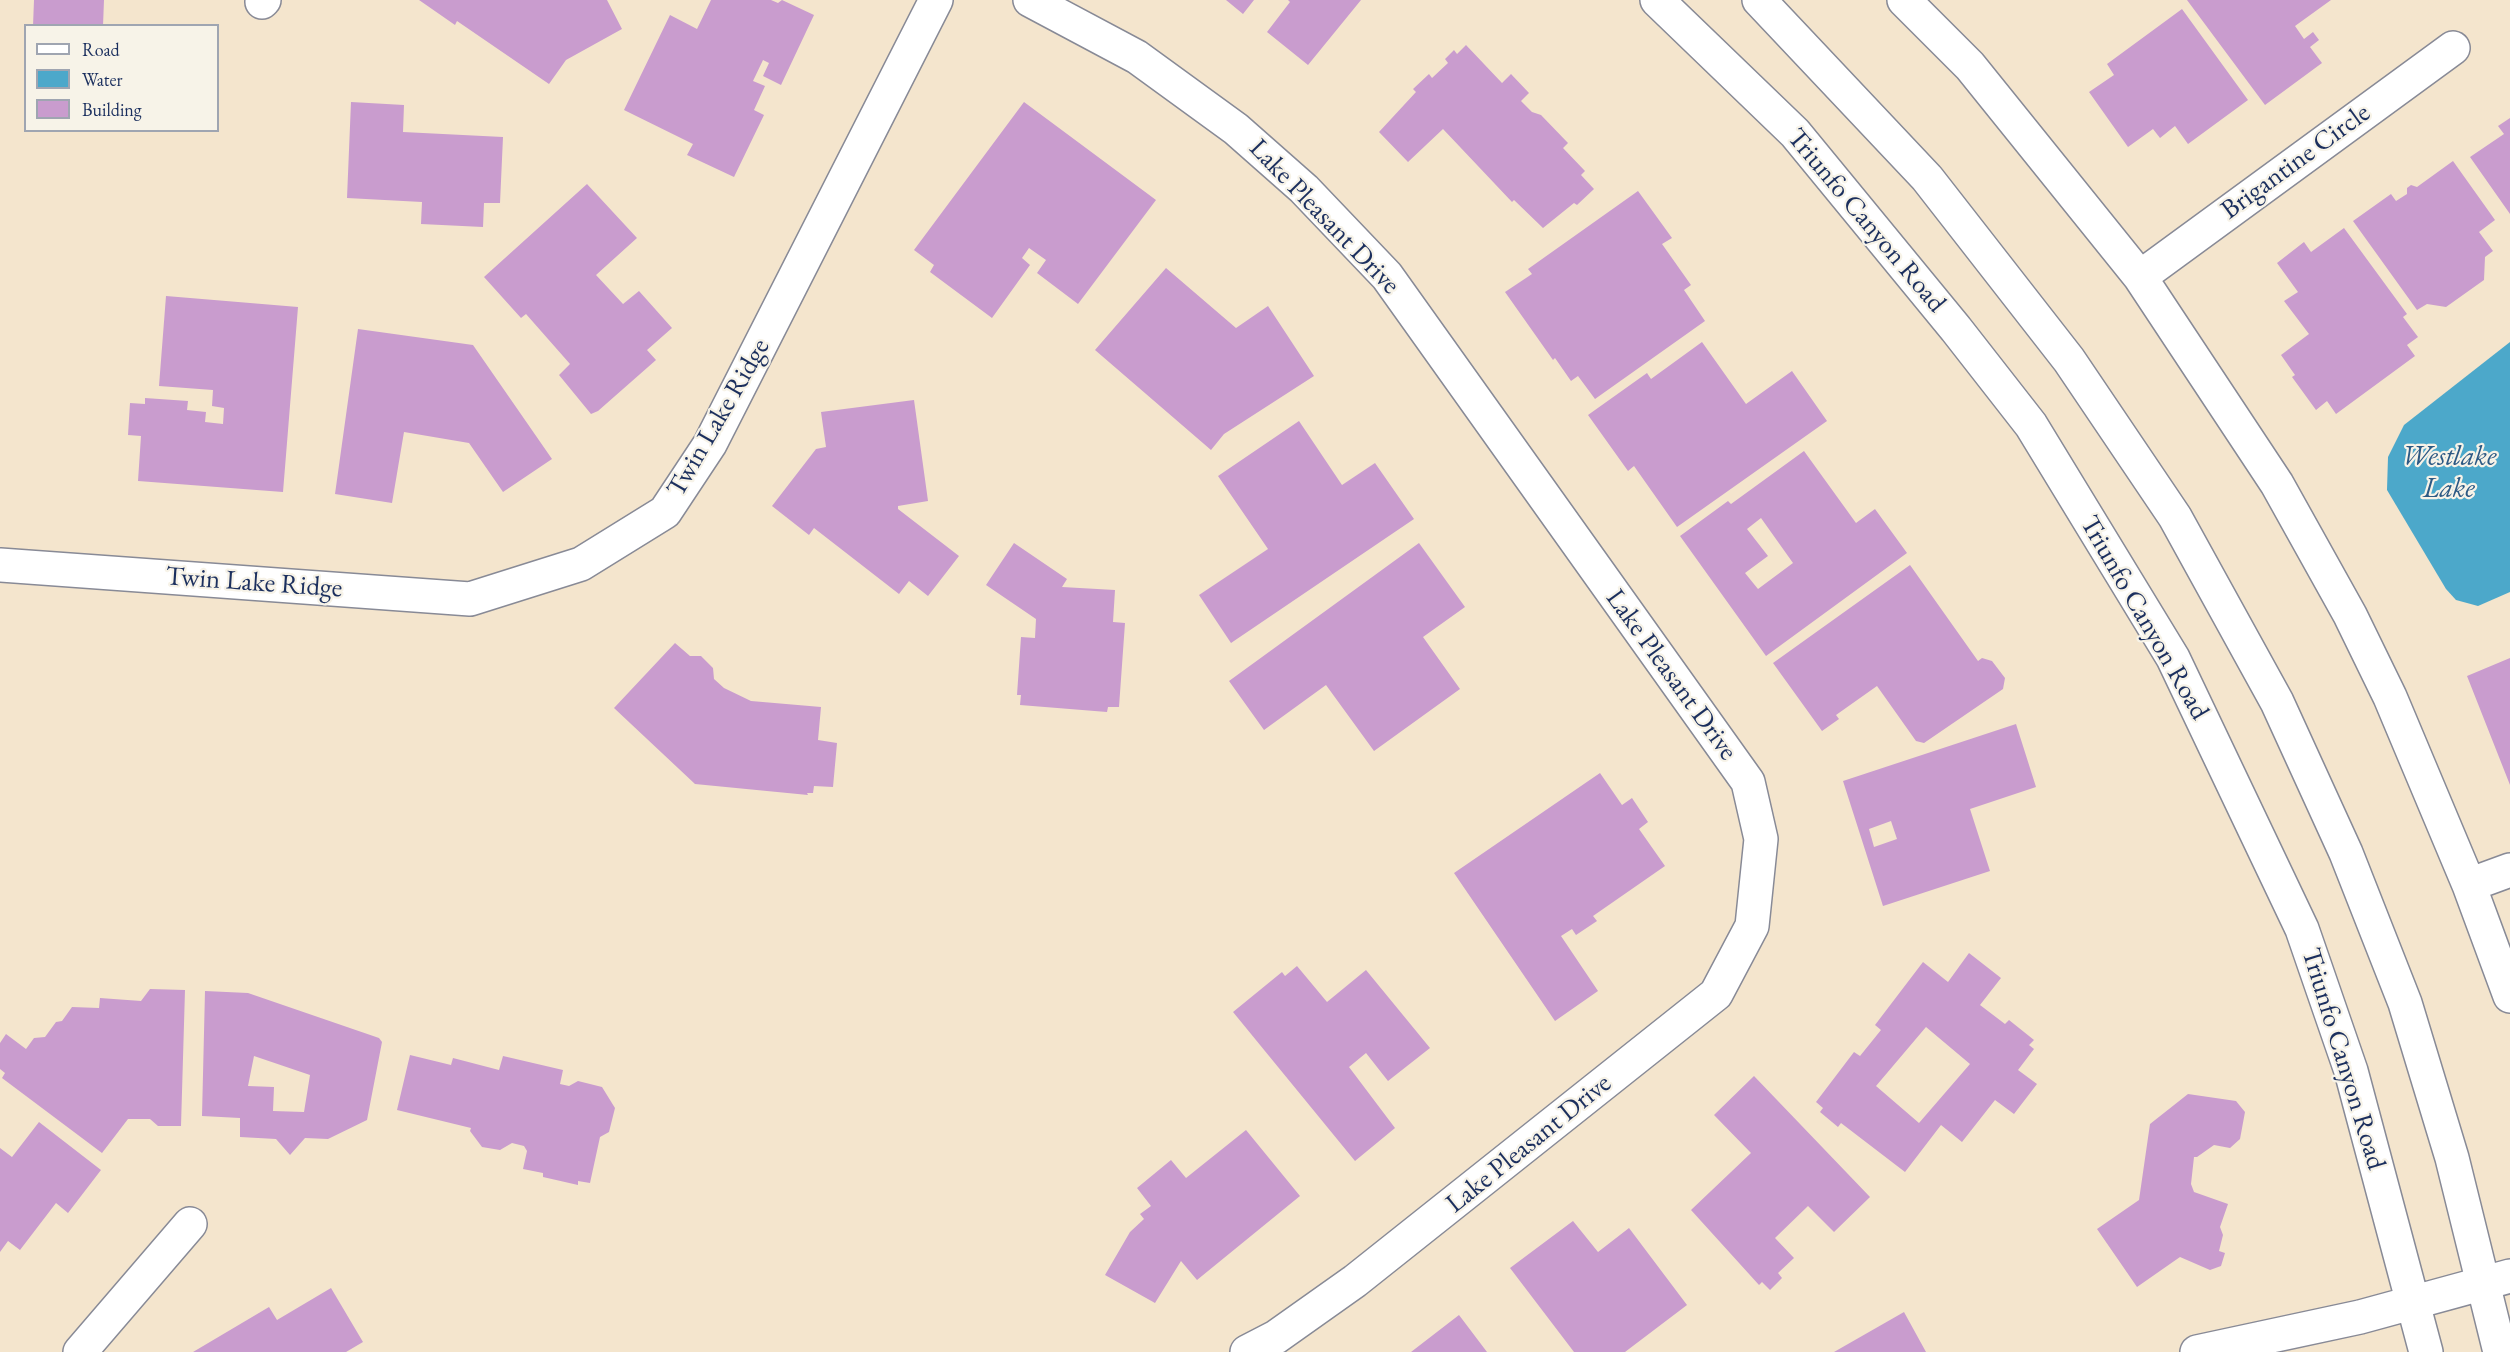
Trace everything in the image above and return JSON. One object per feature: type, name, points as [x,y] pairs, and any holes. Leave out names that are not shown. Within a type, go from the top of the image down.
[{"type":"street","name":"Twin Lake Ridge","points":[[0,565],[470,598],[581,564],[664,512],[710,444],[936,0]]},
{"type":"street","name":"Lake Pleasant Drive","points":[[1030,0],[1137,57],[1236,129],[1304,189],[1386,276],[1748,782],[1761,839],[1752,926],[1716,994],[1355,1281],[1276,1337],[1247,1352]]},
{"type":"street","name":"Triunfo Canyon Road","points":[[1657,0],[1795,133],[1984,364],[2031,425],[2173,658],[2302,929],[2351,1071],[2426,1352]]},
{"type":"street","points":[[1759,0],[1927,178],[2068,360],[2175,516],[2277,702],[2346,853],[2405,1003],[2452,1158],[2497,1280],[2500,1352]]},
{"type":"street","points":[[1905,0],[1970,66],[2140,277],[2277,484],[2350,615],[2391,697],[2469,885],[2510,996]]},
{"type":"street","name":"Brigantine Circle","points":[[2140,277],[2453,48]]},
{"type":"street","points":[[2469,885],[2510,870]]},
{"type":"street","points":[[80,1352],[190,1224]]},
{"type":"street","points":[[2197,1352],[2354,1319],[2497,1280]]},
{"type":"water","name":"Westlake Lake","points":[[2510,342],[2510,592],[2478,606],[2456,600],[2446,589],[2387,490],[2388,457],[2404,425]]},
{"type":"building","points":[[34,0],[104,0],[103,24],[33,24]]},
{"type":"building","points":[[419,0],[607,0],[622,29],[566,60],[549,84],[457,21],[455,25]]},
{"type":"building","points":[[711,0],[771,0],[778,3],[782,0],[814,15],[781,85],[763,76],[769,63],[763,60],[753,81],[765,86],[754,110],[764,115],[734,177],[687,155],[693,144],[624,110],[670,15],[697,29]]},
{"type":"building","points":[[1226,0],[1254,0],[1243,14]]},
{"type":"building","points":[[1288,0],[1361,0],[1308,65],[1267,32],[1290,2]]},
{"type":"building","points":[[2187,0],[2331,0],[2295,26],[2304,39],[2313,32],[2319,40],[2310,47],[2322,63],[2265,105]]},
{"type":"building","points":[[2182,9],[2248,100],[2188,144],[2175,126],[2160,138],[2153,129],[2128,147],[2089,92],[2114,75],[2107,64]]},
{"type":"building","points":[[1466,45],[1502,83],[1511,74],[1529,93],[1521,101],[1532,112],[1541,115],[1568,143],[1563,148],[1585,171],[1581,175],[1594,189],[1577,205],[1574,203],[1543,228],[1514,200],[1512,202],[1443,129],[1408,162],[1379,132],[1416,92],[1413,89],[1429,74],[1432,78],[1448,63],[1445,59],[1454,50],[1457,54]]},
{"type":"building","points":[[351,102],[404,105],[403,132],[503,137],[500,203],[484,203],[483,227],[421,224],[422,202],[347,198]]},
{"type":"building","points":[[1024,102],[1156,200],[1078,304],[1037,273],[1046,260],[1029,248],[1022,258],[1030,265],[992,318],[930,272],[934,265],[914,250]]},
{"type":"building","points":[[2510,118],[2510,214],[2470,157],[2504,134],[2498,126]]},
{"type":"building","points":[[2453,161],[2495,220],[2479,232],[2493,251],[2485,257],[2484,280],[2446,307],[2427,304],[2417,310],[2353,221],[2391,194],[2396,201],[2407,194],[2407,188],[2411,185],[2417,187]]},
{"type":"building","points":[[587,184],[637,238],[596,275],[623,304],[639,291],[672,328],[647,350],[656,360],[598,411],[591,414],[559,375],[570,364],[526,314],[521,318],[484,277]]},
{"type":"building","points":[[1638,191],[1672,238],[1662,244],[1691,285],[1684,290],[1705,321],[1595,399],[1578,376],[1571,381],[1555,358],[1553,360],[1505,292],[1532,274],[1528,269]]},
{"type":"building","points":[[2344,228],[2407,314],[2403,317],[2418,337],[2407,345],[2415,356],[2336,414],[2327,401],[2316,410],[2292,377],[2295,375],[2281,355],[2309,334],[2284,301],[2298,292],[2277,263],[2304,242],[2311,252]]},
{"type":"building","points":[[1166,268],[1236,328],[1268,306],[1314,376],[1224,434],[1211,450],[1095,350]]},
{"type":"building","points":[[166,296],[298,307],[283,492],[138,481],[141,436],[128,435],[130,403],[145,404],[145,398],[188,401],[187,410],[206,412],[205,422],[223,424],[224,408],[212,406],[213,390],[159,386]]},
{"type":"building","points":[[358,329],[473,345],[552,459],[503,492],[469,443],[404,432],[392,503],[335,494]]},
{"type":"building","points":[[1702,342],[1746,404],[1792,371],[1827,421],[1677,527],[1634,466],[1628,471],[1588,415],[1647,373],[1651,379]]},
{"type":"building","points":[[914,400],[928,501],[898,506],[898,509],[959,556],[928,596],[909,581],[899,594],[814,528],[809,535],[772,506],[816,449],[826,447],[821,412]]},
{"type":"building","points":[[1299,421],[1342,485],[1375,463],[1414,519],[1231,643],[1199,595],[1268,549],[1218,476]]},
{"type":"building","points":[[1804,451],[1856,523],[1875,509],[1907,553],[1766,656],[1680,536],[1728,501],[1731,504]],"holes":[[[1761,518],[1793,563],[1758,589],[1745,573],[1768,556],[1747,529]]]},
{"type":"building","points":[[1014,543],[1067,579],[1062,587],[1115,590],[1113,622],[1125,623],[1119,707],[1108,707],[1107,712],[1020,705],[1021,695],[1017,695],[1021,637],[1035,638],[1036,619],[986,585]]},
{"type":"building","points":[[1419,543],[1465,607],[1423,637],[1460,689],[1374,751],[1326,685],[1264,730],[1229,681]]},
{"type":"building","points":[[1910,565],[1978,661],[1982,658],[1992,661],[2005,678],[2003,689],[1924,743],[1916,741],[1877,686],[1836,715],[1839,719],[1822,731],[1773,663]]},
{"type":"building","points":[[675,643],[690,656],[701,656],[713,668],[714,679],[724,688],[751,701],[821,707],[818,740],[837,743],[833,787],[814,786],[813,793],[807,793],[808,795],[695,784],[614,708]]},
{"type":"building","points":[[2510,658],[2510,785],[2467,676]]},
{"type":"building","points":[[2016,724],[2036,787],[1970,809],[1990,871],[1883,906],[1843,781]],"holes":[[[1891,821],[1897,839],[1874,847],[1869,829]]]},
{"type":"building","points":[[1600,773],[1622,805],[1632,798],[1648,822],[1639,829],[1665,866],[1593,916],[1597,921],[1576,935],[1572,929],[1561,936],[1598,991],[1555,1021],[1454,873]]},
{"type":"building","points":[[1969,953],[2001,978],[1980,1005],[2005,1024],[2009,1020],[2034,1040],[2029,1045],[2034,1049],[2018,1070],[2037,1084],[2014,1114],[1995,1100],[1962,1142],[1941,1125],[1905,1172],[1841,1123],[1838,1127],[1820,1112],[1823,1108],[1816,1102],[1854,1052],[1860,1056],[1881,1030],[1875,1025],[1923,962],[1948,982]],"holes":[[[1926,1027],[1970,1064],[1919,1123],[1876,1086]]]},
{"type":"building","points":[[1297,966],[1327,1002],[1366,970],[1430,1048],[1388,1081],[1366,1053],[1349,1067],[1395,1128],[1355,1161],[1233,1012],[1282,972],[1285,976]]},
{"type":"building","points":[[150,989],[185,990],[181,1126],[158,1126],[150,1119],[128,1119],[102,1153],[2,1078],[5,1073],[0,1069],[0,1043],[6,1034],[26,1049],[34,1038],[45,1037],[56,1022],[62,1021],[72,1007],[99,1008],[100,998],[141,1001]]},
{"type":"building","points":[[205,991],[248,993],[379,1038],[382,1042],[367,1120],[328,1139],[305,1138],[290,1155],[276,1139],[240,1137],[240,1118],[202,1116]],"holes":[[[254,1056],[310,1075],[304,1112],[273,1111],[274,1087],[248,1086]]]},
{"type":"building","points":[[410,1055],[451,1065],[453,1058],[499,1070],[503,1056],[563,1070],[560,1084],[569,1086],[578,1081],[602,1087],[615,1108],[609,1132],[600,1137],[590,1183],[578,1181],[578,1185],[543,1177],[543,1173],[523,1169],[527,1151],[524,1146],[512,1143],[500,1150],[482,1147],[470,1131],[471,1128],[397,1110]]},
{"type":"building","points":[[1754,1076],[1870,1197],[1834,1232],[1808,1206],[1775,1238],[1794,1258],[1778,1273],[1782,1278],[1770,1290],[1762,1282],[1759,1285],[1691,1210],[1751,1153],[1714,1115]]},
{"type":"building","points":[[2188,1094],[2236,1101],[2245,1112],[2240,1139],[2230,1148],[2214,1145],[2194,1157],[2191,1184],[2194,1192],[2228,1204],[2220,1227],[2223,1235],[2219,1251],[2225,1253],[2221,1266],[2210,1270],[2180,1257],[2137,1287],[2097,1229],[2139,1200],[2150,1124]]},
{"type":"building","points":[[39,1122],[101,1170],[68,1213],[56,1203],[20,1250],[8,1241],[0,1252],[0,1148],[12,1157]]},
{"type":"building","points":[[1246,1130],[1300,1196],[1197,1280],[1181,1261],[1155,1303],[1105,1275],[1130,1232],[1144,1219],[1140,1214],[1151,1206],[1137,1188],[1171,1160],[1186,1178]]},
{"type":"building","points":[[1573,1221],[1598,1252],[1629,1228],[1687,1305],[1625,1352],[1574,1352],[1510,1268]]},
{"type":"building","points":[[331,1288],[363,1342],[346,1352],[193,1352],[269,1307],[277,1320]]},
{"type":"building","points":[[1904,1312],[1926,1352],[1834,1352]]},
{"type":"building","points":[[1459,1315],[1487,1352],[1411,1352]]}]
